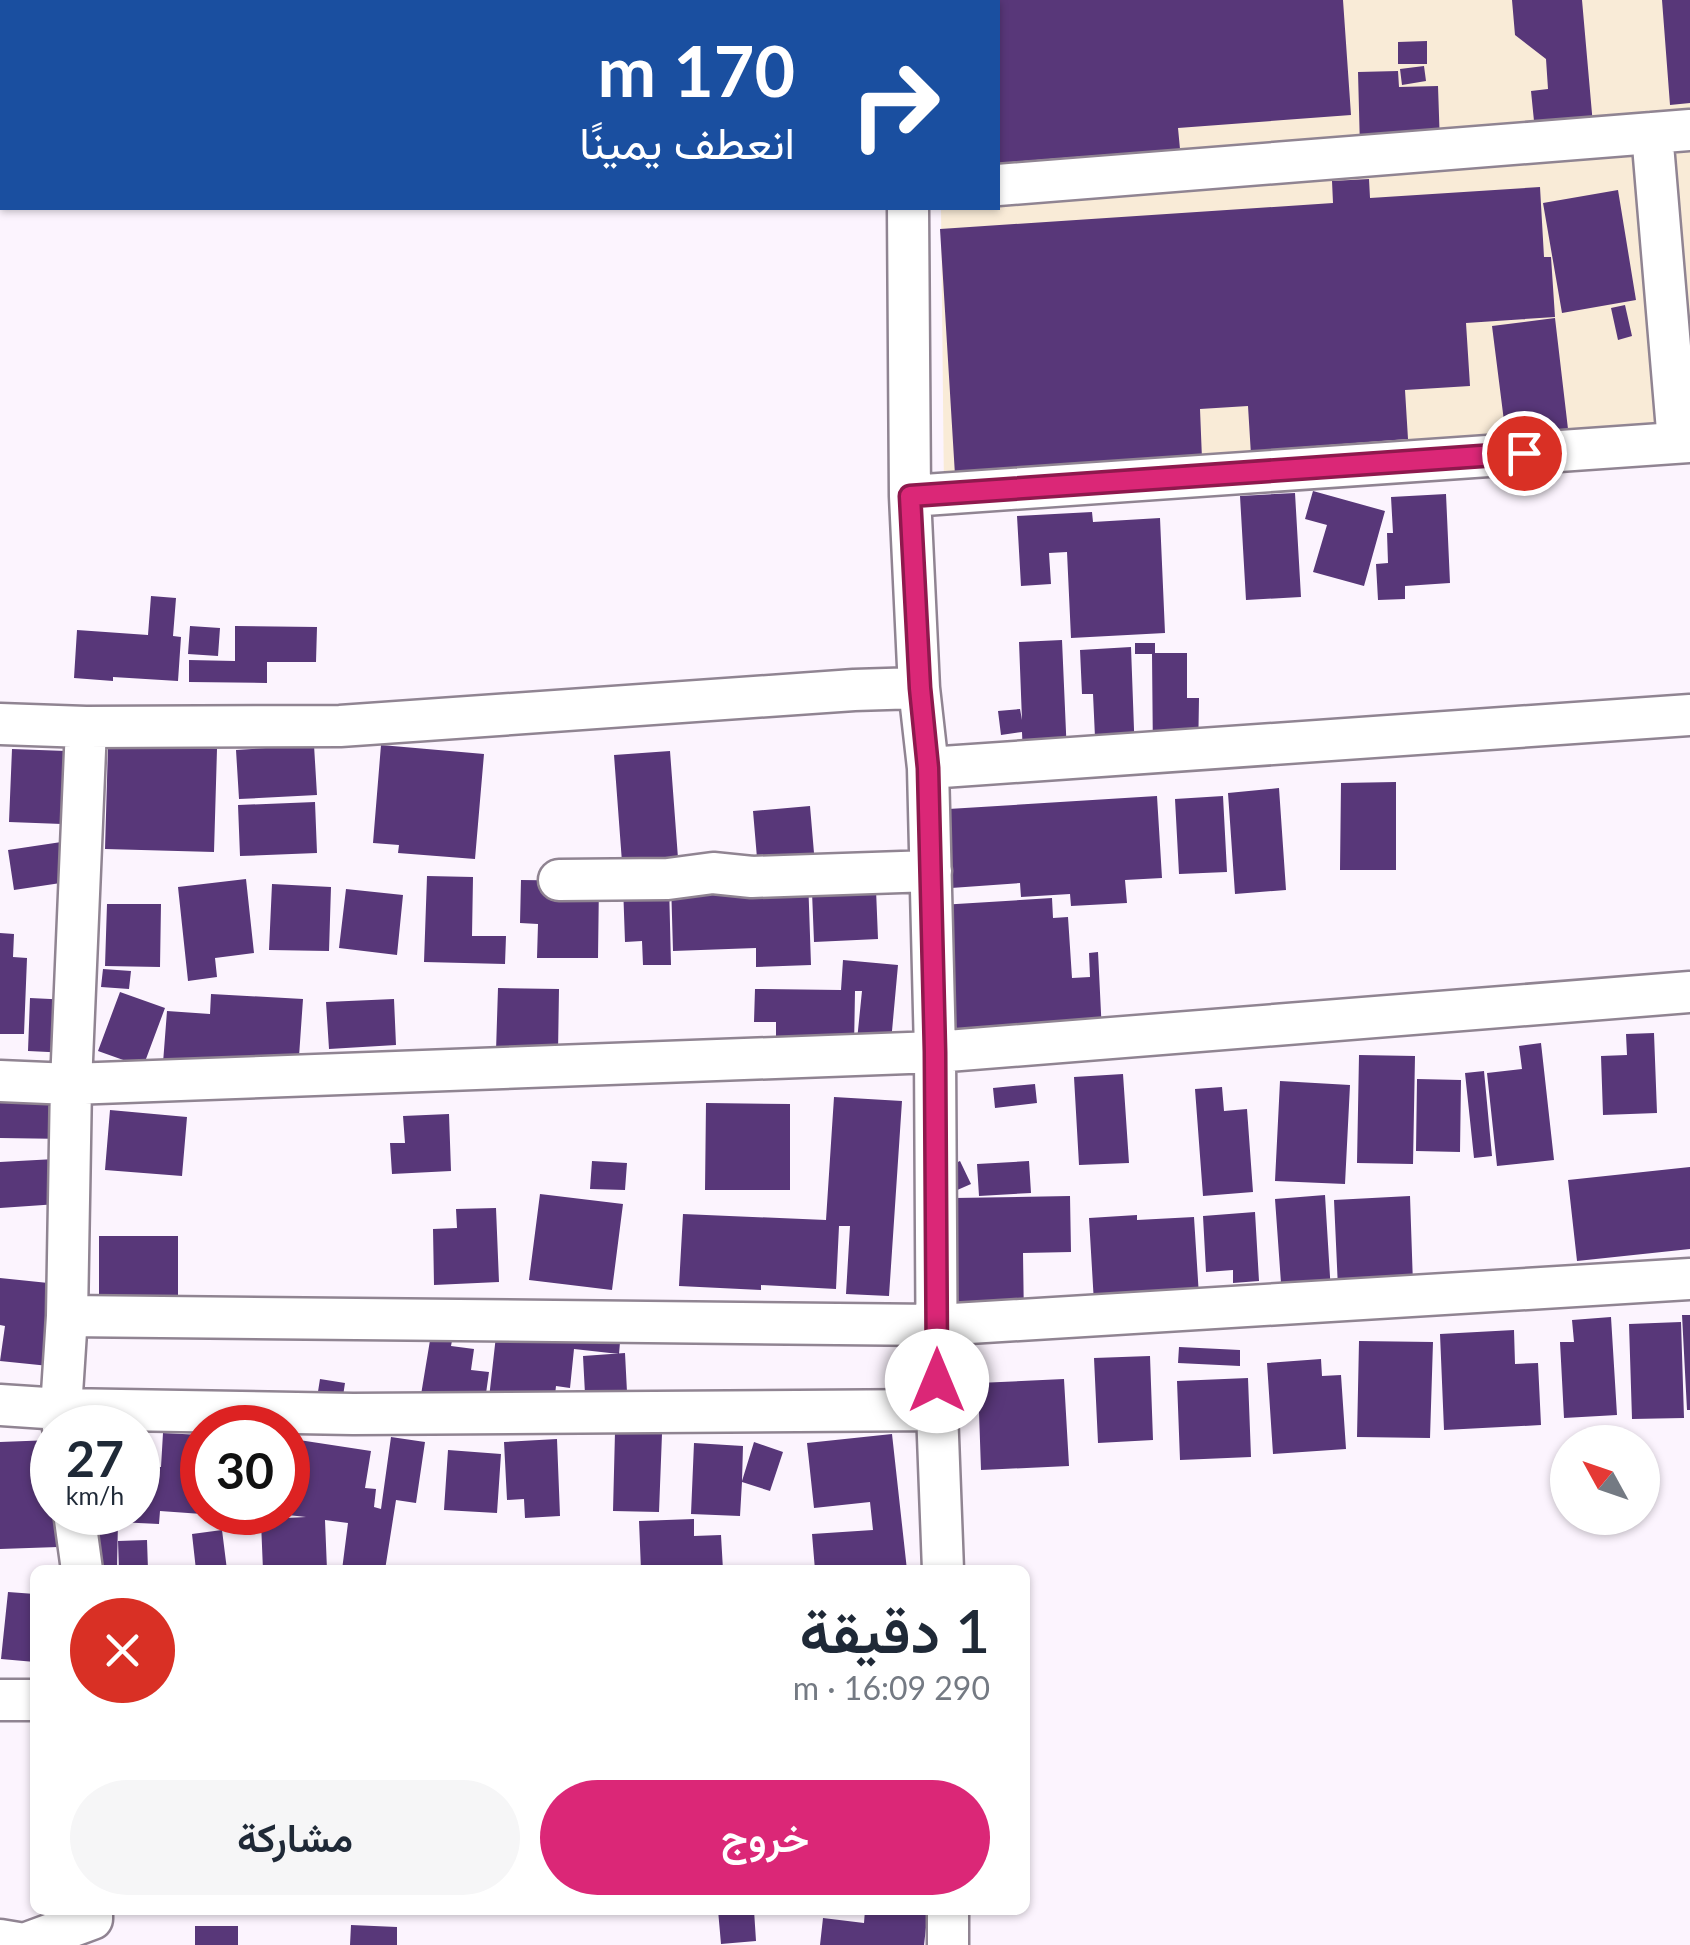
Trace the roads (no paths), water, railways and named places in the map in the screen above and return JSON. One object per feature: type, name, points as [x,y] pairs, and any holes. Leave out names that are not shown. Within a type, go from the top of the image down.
[{"type":"street","points":[[910,496],[1684,442],[1671,132],[1000,185]]},
{"type":"street","points":[[908,210],[910,496],[928,768],[943,1565]]},
{"type":"street","points":[[0,724],[340,726],[920,688]]},
{"type":"street","points":[[928,768],[1690,715]]},
{"type":"street","points":[[63,1405],[70,1084],[86,727]]},
{"type":"street","points":[[560,880],[668,879],[713,873],[752,877],[930,871]]},
{"type":"street","points":[[0,1082],[70,1084],[935,1052],[1690,992]]},
{"type":"street","points":[[67,1316],[937,1325],[1690,1279]]},
{"type":"street","points":[[0,1404],[30,1411]]},
{"type":"street","points":[[160,1417],[938,1410]]},
{"type":"street","points":[[77,1535],[81,1565]]},
{"type":"street","points":[[0,1700],[30,1700]]},
{"type":"street","points":[[0,1940],[24,1944],[92,1919],[92,1915]]},
{"type":"street","points":[[948,1915],[948,1945]]}]
